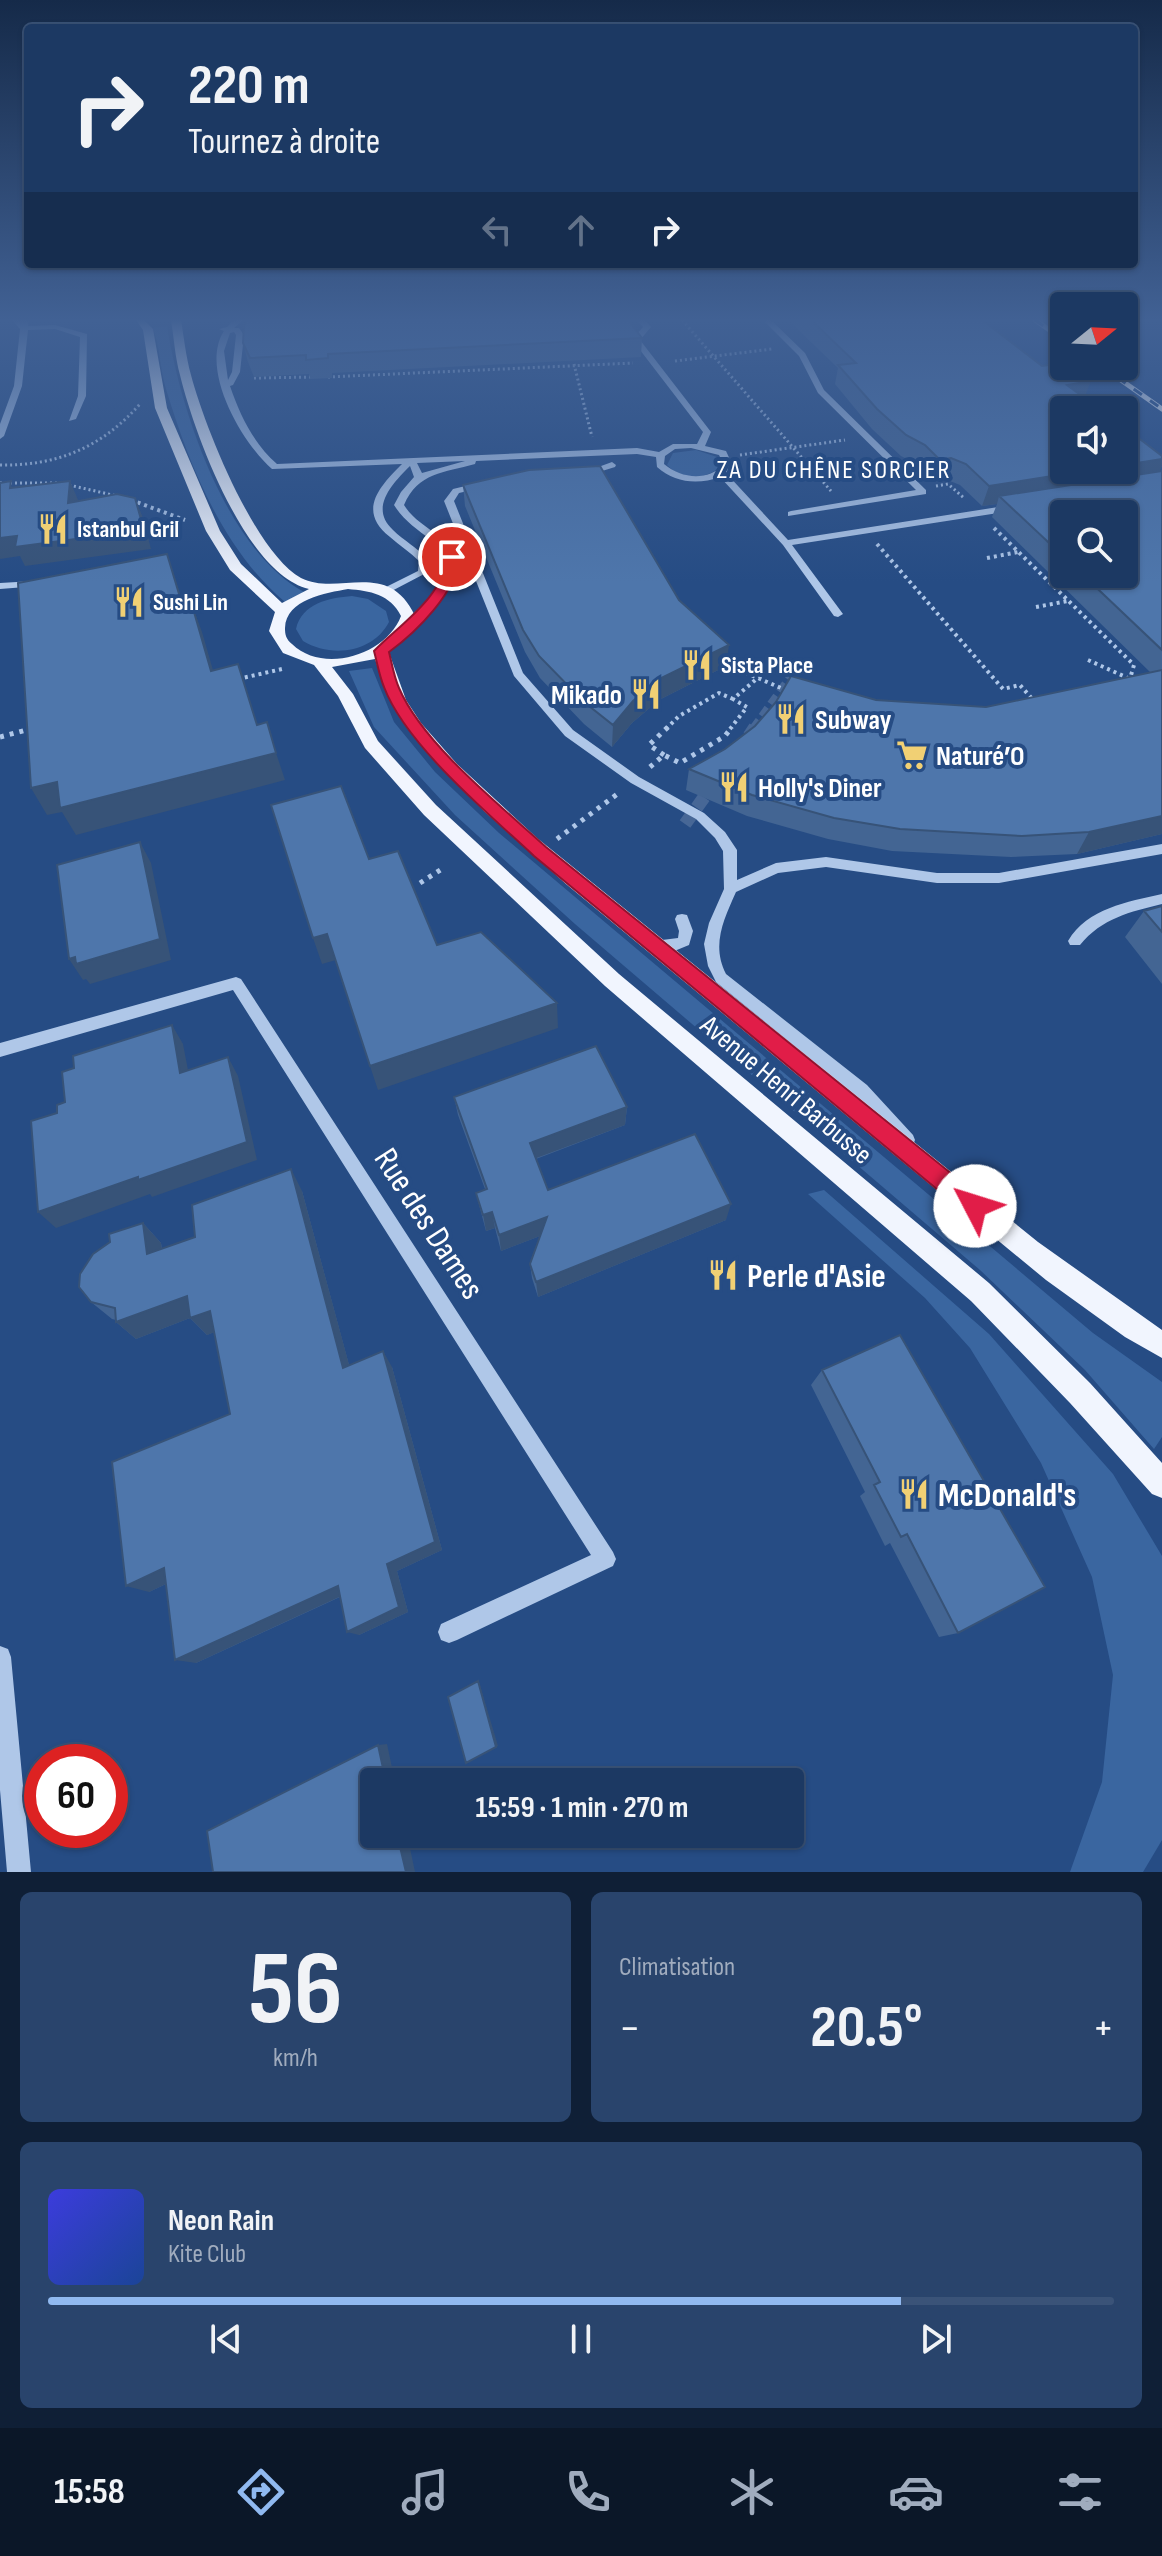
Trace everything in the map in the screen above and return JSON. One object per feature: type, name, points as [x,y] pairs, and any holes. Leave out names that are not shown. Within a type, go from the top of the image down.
[{"type":"main road","points":[[161,407],[213,531],[235,567],[283,612]]},
{"type":"main road","points":[[196,407],[238,505],[268,555],[294,581],[327,588],[358,586],[386,591],[405,606],[406,626],[397,639],[381,651],[348,661],[320,662],[294,654],[277,635],[277,624],[283,612],[294,602],[327,588]]},
{"type":"main road","name":"Avenue Henri Barbusse","points":[[381,651],[391,688],[414,726],[480,796],[540,851],[659,945],[1047,1266],[1120,1320],[1162,1345]]},
{"type":"main road","name":"Avenue Henri Barbusse","points":[[320,662],[334,676],[371,744],[430,810],[612,980],[980,1292],[1080,1393],[1162,1484]]},
{"type":"street","points":[[1,429],[9,407]]},
{"type":"street","points":[[72,419],[77,407]]},
{"type":"street","points":[[238,407],[257,454],[275,467],[637,451],[661,455],[673,447],[701,445],[727,457],[729,466],[722,474],[704,479],[672,475],[660,465],[661,455]]},
{"type":"street","points":[[688,407],[707,432],[701,445]]},
{"type":"street","points":[[791,514],[923,492],[838,407]]},
{"type":"street","points":[[406,626],[452,572],[452,557],[441,542],[413,526],[403,516],[399,505],[404,494],[419,477],[485,459]]},
{"type":"street","points":[[411,460],[419,477]]},
{"type":"street","points":[[386,591],[423,572],[424,561],[416,549],[387,531],[378,516],[376,501],[382,489],[411,460]]},
{"type":"street","points":[[566,476],[596,472],[612,465]]},
{"type":"street","points":[[722,474],[786,543],[838,614]]},
{"type":"street","points":[[491,485],[456,491],[449,501],[518,674],[569,733],[635,780],[700,816],[720,835],[730,850],[731,889],[709,941],[713,966],[721,978],[861,1090],[951,1187]]},
{"type":"street","points":[[786,543],[1025,506]]},
{"type":"street","points":[[1,587],[45,584]]},
{"type":"street","points":[[731,889],[776,868],[826,862],[937,878],[999,878],[1162,849]]},
{"type":"street","points":[[1075,941],[1085,926],[1110,912],[1162,899]]},
{"type":"street","points":[[659,945],[672,946],[684,941],[686,931],[682,919],[709,941]]},
{"type":"street","name":"Rue des Dames","points":[[0,1050],[236,983],[606,1559],[449,1632]]},
{"type":"street","points":[[0,1657],[19,1872]]},
{"type":"path","points":[[0,465],[37,465],[65,460],[92,447],[137,407]]},
{"type":"path","points":[[584,407],[595,453]]},
{"type":"path","points":[[727,457],[869,437]]},
{"type":"path","points":[[0,483],[51,482],[80,486],[167,511],[191,523]]},
{"type":"path","points":[[979,513],[1134,665],[1126,690]]},
{"type":"path","points":[[987,558],[1018,551]]},
{"type":"path","points":[[1027,560],[1035,559]]},
{"type":"path","points":[[1036,607],[1068,601]]},
{"type":"path","points":[[714,651],[737,669],[797,695]]},
{"type":"path","points":[[733,699],[780,659]]},
{"type":"path","points":[[1088,660],[1130,679]]},
{"type":"path","points":[[227,682],[287,668]]},
{"type":"path","points":[[994,678],[1003,689],[1020,685],[1040,708]]},
{"type":"path","points":[[719,693],[747,707],[725,736],[680,763],[664,755],[649,745],[679,716],[719,693]]},
{"type":"path","points":[[0,737],[45,726]]},
{"type":"path","points":[[646,770],[664,755]]},
{"type":"path","points":[[553,841],[627,787]]},
{"type":"path","points":[[420,883],[445,867]]},
{"type":"shaded area","points":[[172,407],[186,407],[211,474],[252,544],[276,572],[304,592],[285,602],[243,557],[211,504]]},
{"type":"shaded area","points":[[696,450],[717,457],[720,466],[708,474],[694,476],[679,473],[667,465],[673,453]]},
{"type":"shaded area","points":[[352,596],[368,599],[386,611],[389,622],[382,632],[373,640],[350,650],[326,650],[303,641],[296,629],[304,613],[326,600]]},
{"type":"shaded area","points":[[372,668],[394,722],[435,772],[499,833],[1093,1333],[1162,1382],[1162,1437],[1154,1449],[1085,1370],[980,1270],[575,924],[455,815],[374,727],[349,671]]},
{"type":"shaded area","points":[[824,1190],[989,1334],[1113,1474],[1162,1556],[1162,1840],[1143,1872],[1070,1872],[1102,1782],[1113,1675],[1092,1577],[1041,1463],[970,1348],[925,1298],[808,1194]]},
{"type":"building","points":[[876,407],[1050,407],[1050,476],[989,486],[966,464],[951,458],[940,460],[925,445],[906,435]]},
{"type":"building","points":[[1138,438],[1162,456],[1162,459],[1138,463]]},
{"type":"building","points":[[600,466],[679,600],[729,645],[661,678],[633,701],[613,725],[584,702],[539,656],[523,630],[463,485],[529,470]]},
{"type":"building","points":[[1162,471],[1162,650],[1097,588],[1138,588],[1138,500],[1050,500],[1050,544],[999,496],[1077,484],[1138,484],[1138,475]]},
{"type":"building","points":[[11,481],[10,488],[70,481],[68,503],[117,494],[135,498],[144,530],[15,547],[17,536],[0,538],[0,483]]},
{"type":"building","points":[[167,554],[183,607],[192,605],[211,671],[238,664],[257,725],[267,722],[276,753],[60,808],[57,782],[31,788],[18,583]]},
{"type":"building","points":[[1162,670],[1162,816],[1089,832],[1022,836],[900,829],[834,818],[752,795],[689,769],[725,749],[755,726],[776,702],[791,676],[876,700],[986,707]]},
{"type":"building","points":[[341,786],[369,859],[398,851],[437,945],[481,932],[557,1003],[370,1066],[327,934],[313,938],[271,805]]},
{"type":"building","points":[[140,842],[160,939],[76,964],[75,957],[69,959],[57,865]]},
{"type":"building","points":[[1162,906],[1162,932],[1144,911]]},
{"type":"building","points":[[172,1025],[180,1073],[228,1057],[247,1142],[38,1212],[31,1121],[57,1113],[57,1105],[65,1102],[62,1072],[74,1068],[73,1056]]},
{"type":"building","points":[[596,1046],[627,1107],[530,1143],[548,1190],[695,1134],[731,1204],[536,1282],[530,1264],[547,1217],[499,1235],[492,1212],[483,1215],[476,1193],[487,1189],[454,1097]]},
{"type":"building","points":[[291,1169],[343,1368],[383,1351],[435,1542],[387,1564],[399,1607],[347,1632],[338,1586],[175,1660],[164,1568],[126,1586],[112,1462],[230,1414],[210,1311],[190,1318],[187,1296],[116,1322],[115,1308],[91,1302],[79,1287],[80,1274],[93,1254],[110,1242],[109,1234],[143,1223],[147,1254],[195,1237],[192,1205]]},
{"type":"building","name":"McDonald's","points":[[900,1335],[1045,1587],[958,1633],[907,1534],[901,1537],[874,1485],[880,1482],[822,1370]]},
{"type":"building","points":[[478,1681],[496,1747],[466,1763],[448,1697]]},
{"type":"building","points":[[378,1745],[383,1768],[360,1768],[360,1848],[400,1848],[406,1872],[213,1872],[207,1831]]},
{"type":"tunnel","points":[[754,729],[801,664]]},
{"type":"tunnel","points":[[749,736],[755,727]]},
{"type":"tunnel","points":[[685,824],[715,782]]},
{"type":"place","name":"Istanbul Gril","points":[[53,529]]},
{"type":"place","name":"Sushi Lin","points":[[129,602]]},
{"type":"place","name":"Sista Place","points":[[697,665]]},
{"type":"place","name":"Mikado","points":[[646,694]]},
{"type":"place","name":"Subway","points":[[791,719]]},
{"type":"place","name":"Naturé’O","points":[[912,755]]},
{"type":"place","name":"Holly's Diner","points":[[734,787]]},
{"type":"place","name":"Perle d'Asie","points":[[723,1275]]},
{"type":"place","name":"McDonald's","points":[[914,1494]]},
{"type":"district","name":"ZA DU CHÊNE SORCIER","points":[[834,469]]},
{"type":"route","points":[[452,557],[452,572],[440,590],[419,610],[397,639],[381,651],[391,688],[414,726],[480,796],[540,851],[659,945],[975,1206]]}]
